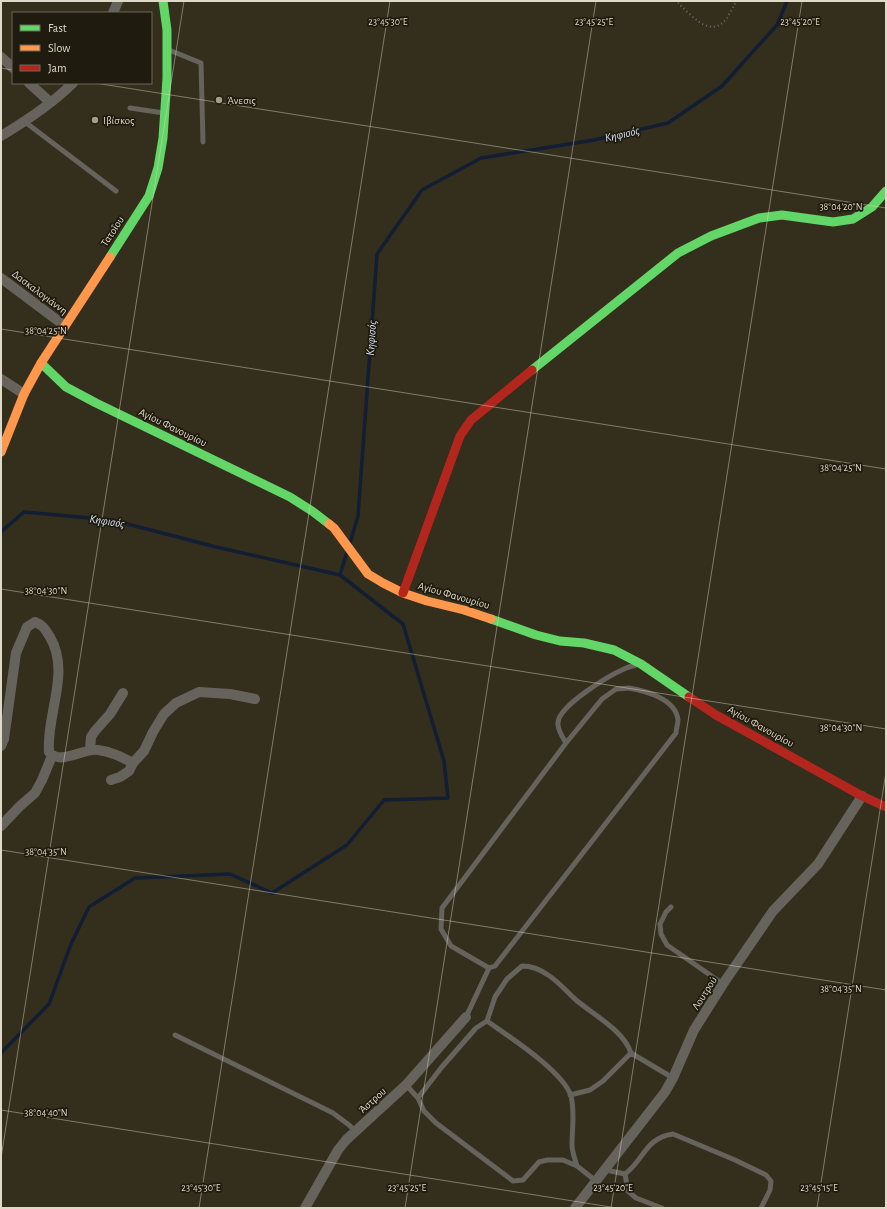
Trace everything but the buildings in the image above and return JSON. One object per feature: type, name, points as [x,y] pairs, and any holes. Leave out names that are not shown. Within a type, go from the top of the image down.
[{"type":"street","points":[[113,12],[118,1]]},
{"type":"street","name":"Τατοΐου","points":[[1,452],[24,394],[41,363],[149,196],[154,184],[165,114],[168,49],[166,16],[163,1]]},
{"type":"street","points":[[1,57],[12,67]]},
{"type":"street","points":[[30,84],[50,102]]},
{"type":"street","points":[[1,136],[25,122],[72,84]]},
{"type":"street","points":[[403,593],[460,436],[472,420],[496,399],[678,253],[711,236],[759,218],[782,215],[833,222],[853,219],[872,207],[886,191]]},
{"type":"street","name":"Δασκαλογιάννη","points":[[1,278],[65,326]]},
{"type":"street","name":"Αγίου Φανουρίου","points":[[41,363],[66,386],[96,403],[290,497],[312,510],[334,528],[368,574],[403,593],[427,602],[471,612],[536,635],[560,641],[584,643],[614,650],[641,664],[716,715],[862,796],[886,807]]},
{"type":"street","points":[[1,379],[24,394]]},
{"type":"street","points":[[1,746],[4,739],[16,653],[27,627],[35,622],[41,624],[44,628],[57,653],[57,689],[49,752],[52,756],[59,758],[90,750],[114,753],[133,763]]},
{"type":"street","points":[[111,780],[120,777],[129,771],[133,763],[144,751],[164,714],[176,703],[199,692],[230,694],[255,699]]},
{"type":"street","points":[[90,750],[92,737],[95,731],[110,714],[122,693]]},
{"type":"street","points":[[1,826],[35,793],[52,756]]},
{"type":"street","name":"Λουτρού","points":[[575,1208],[665,1092],[673,1078],[694,1030],[723,984],[773,911],[818,864],[862,796]]},
{"type":"street","name":"Άστρου","points":[[304,1208],[338,1150],[355,1131],[406,1085],[466,1018]]},
{"type":"lane","points":[[168,49],[200,63],[203,142]]},
{"type":"lane","points":[[130,108],[165,114]]},
{"type":"lane","points":[[25,122],[116,191]]},
{"type":"lane","points":[[566,743],[557,724],[567,706],[580,695],[624,668],[641,664]]},
{"type":"lane","points":[[466,1018],[489,968],[495,966],[676,733],[678,719],[673,709],[665,701],[652,694],[629,688],[616,690],[602,698],[566,743],[442,908],[441,929],[451,946],[489,968]]},
{"type":"lane","points":[[671,907],[666,912],[660,924],[661,934],[667,945],[723,984]]},
{"type":"lane","points":[[418,1098],[476,1028],[487,1021],[495,997],[507,980],[522,966],[530,966],[548,975],[575,1000],[614,1029],[629,1046],[631,1053],[673,1078]]},
{"type":"lane","points":[[487,1021],[540,1059],[563,1083],[570,1095],[573,1108],[572,1147],[577,1166]]},
{"type":"lane","points":[[175,1035],[333,1112],[355,1131]]},
{"type":"lane","points":[[570,1095],[590,1090],[603,1081],[631,1053]]},
{"type":"lane","points":[[406,1085],[418,1098],[424,1111],[436,1122],[513,1181],[522,1180],[539,1162],[547,1160],[563,1160],[577,1166],[596,1182]]},
{"type":"lane","points":[[625,1174],[655,1140],[665,1135],[672,1134],[728,1157],[766,1175],[770,1181],[770,1190],[761,1208]]},
{"type":"lane","points":[[606,1170],[625,1174]]},
{"type":"lane","points":[[625,1174],[628,1191],[636,1198],[662,1208]]},
{"type":"path","points":[[678,3],[702,24],[712,27],[718,26],[724,21],[731,12],[736,1]]},
{"type":"waterway","name":"Κηφισός","points":[[350,543],[358,516],[377,254],[422,190],[481,158],[594,140],[668,123],[722,86],[777,25],[787,1]]},
{"type":"waterway","name":"Κηφισός","points":[[1,532],[24,512],[112,520],[216,547],[340,575],[347,552]]},
{"type":"waterway","points":[[1,1053],[49,1004],[71,944],[89,907],[135,878],[230,874],[272,893],[347,845],[384,800],[448,798],[444,761],[403,624],[340,575]]},
{"type":"traffic: fast","points":[[110,257],[149,196],[158,168],[163,138],[167,78],[167,30],[163,1]]},
{"type":"traffic: fast","points":[[532,370],[678,253],[711,236],[759,218],[782,215],[833,222],[853,219],[872,207],[886,191]]},
{"type":"traffic: fast","points":[[41,363],[66,387],[290,497],[329,524]]},
{"type":"traffic: fast","points":[[491,619],[536,635],[560,641],[584,643],[614,650],[641,664],[689,697]]},
{"type":"traffic: slow","points":[[1,452],[24,394],[41,363],[110,257]]},
{"type":"traffic: slow","points":[[329,524],[334,528],[368,574],[383,583],[403,593],[491,619]]},
{"type":"traffic: jam","points":[[403,593],[460,436],[471,420],[532,370]]},
{"type":"traffic: jam","points":[[689,697],[716,715],[862,796],[886,807]]},
{"type":"place","name":"Άνεσις","points":[[219,100]]},
{"type":"place","name":"Ιβίσκος","points":[[95,120]]}]
